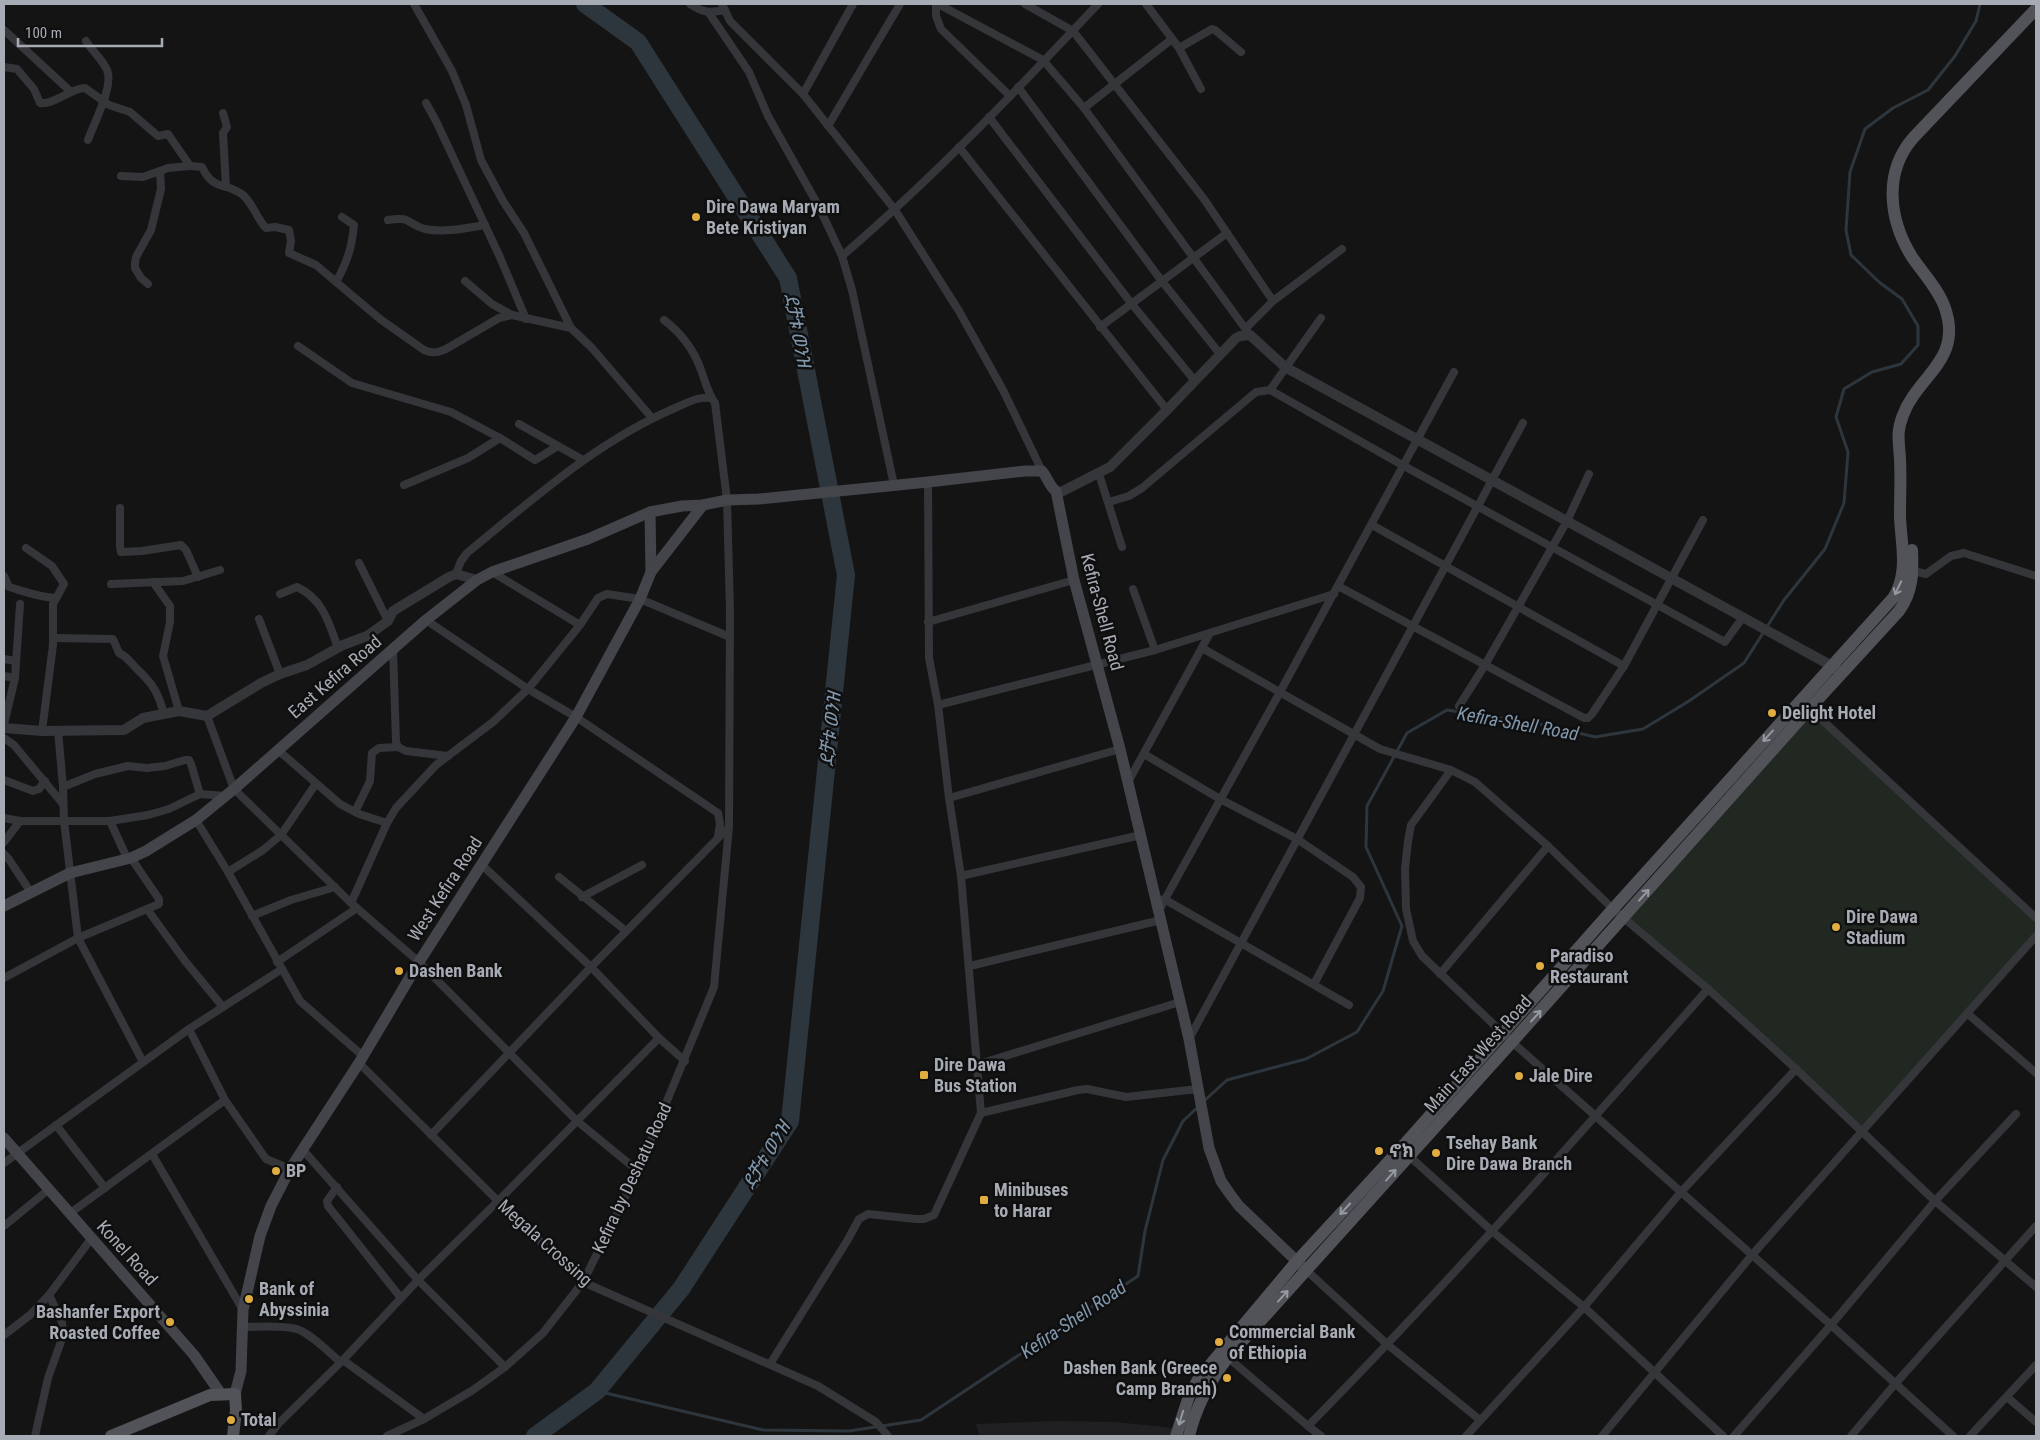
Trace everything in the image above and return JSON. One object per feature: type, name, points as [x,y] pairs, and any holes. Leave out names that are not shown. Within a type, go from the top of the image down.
[{"type":"main road","name":"Main East West Road","points":[[1262,1310],[1306,1270],[1502,1033],[1682,832],[1836,670],[1904,604],[1911,586],[1909,570],[1911,546],[1900,505],[1900,459],[1897,438],[1899,426],[1912,397],[1938,366],[1946,351],[1950,329],[1945,307],[1911,255],[1895,220],[1893,181],[1897,165],[1904,150],[1913,138],[2036,9]]},
{"type":"main road","points":[[704,505],[726,500],[759,499],[1025,471],[1042,471]]},
{"type":"main road","name":"Kefira-Shell Road","points":[[1042,471],[1051,487],[1056,491],[1074,580],[1098,664],[1141,834],[1189,1039],[1209,1148],[1221,1181],[1239,1206],[1297,1260]]},
{"type":"main road","name":"East Kefira Road","points":[[4,906],[30,891],[70,873],[129,858],[146,851],[196,820],[230,793],[393,648],[477,580],[492,572],[588,539],[650,512],[682,506],[704,505]]},
{"type":"main road","name":"West Kefira Road","points":[[235,1394],[241,1371],[243,1310],[265,1218],[290,1169],[361,1060],[419,962],[576,717],[640,599],[651,572],[704,505]]},
{"type":"main road","points":[[650,512],[651,572]]},
{"type":"main road","name":"Main East West Road","points":[[1176,1436],[1189,1396],[1205,1370],[1224,1354],[1262,1310],[1297,1260],[1512,1042],[1692,842],[1805,704]]},
{"type":"main road","points":[[1682,832],[1692,842]]},
{"type":"main road","name":"Konel Road","points":[[4,1138],[194,1355],[221,1394]]},
{"type":"main road","points":[[1297,1260],[1306,1270]]},
{"type":"main road","name":"Main East West Road","points":[[1189,1436],[1204,1393],[1224,1354]]},
{"type":"main road","points":[[111,1436],[210,1395],[235,1394],[236,1410],[233,1436]]},
{"type":"street","points":[[414,4],[452,71],[466,105],[481,160],[503,201],[524,233],[571,328],[592,348],[652,418]]},
{"type":"street","points":[[690,4],[709,14],[749,72],[768,116],[819,207],[842,256],[852,290],[894,485]]},
{"type":"street","points":[[803,94],[853,4]]},
{"type":"street","points":[[828,126],[900,4]]},
{"type":"street","points":[[1010,96],[941,29],[936,16],[937,4],[1043,60],[1084,108],[1248,331],[1285,367],[1743,617],[1836,670]]},
{"type":"street","points":[[1025,4],[1073,30],[1204,199],[1273,301]]},
{"type":"street","points":[[842,256],[895,210],[1010,96],[1098,4]]},
{"type":"street","points":[[1146,4],[1179,48],[1201,89]]},
{"type":"street","points":[[709,14],[724,7],[730,21],[803,94],[895,210],[959,311],[1003,390],[1042,471]]},
{"type":"street","points":[[4,30],[70,91]]},
{"type":"street","points":[[1179,48],[1215,30],[1242,52]]},
{"type":"street","points":[[1084,108],[1172,39]]},
{"type":"street","points":[[86,41],[106,68],[109,76],[103,100],[88,140]]},
{"type":"street","points":[[4,67],[17,70],[34,89],[40,103],[49,103],[70,91],[85,88],[109,105],[130,112],[158,136],[168,134],[190,166]]},
{"type":"street","points":[[1018,87],[1161,280],[1220,354]]},
{"type":"street","points":[[426,103],[485,225],[526,319]]},
{"type":"street","points":[[223,113],[227,127],[223,132],[226,187]]},
{"type":"street","points":[[989,117],[1132,303],[1195,381]]},
{"type":"street","points":[[959,147],[1167,410]]},
{"type":"street","points":[[121,176],[143,177],[168,168],[202,167],[206,176],[212,182],[244,196],[266,228],[275,227],[289,230],[291,241],[289,253],[316,265],[391,328],[430,353],[446,349],[499,318],[512,315]]},
{"type":"street","points":[[148,284],[141,278],[135,268],[135,263],[136,257],[151,230],[162,190],[160,171]]},
{"type":"street","points":[[336,282],[346,265],[351,250],[354,225],[342,217]]},
{"type":"street","points":[[388,220],[405,218],[425,229],[446,230],[485,225]]},
{"type":"street","points":[[1100,327],[1226,233]]},
{"type":"street","points":[[1056,491],[1061,492],[1099,474],[1120,457],[1236,338],[1248,331],[1273,301],[1342,249]]},
{"type":"street","points":[[464,282],[492,304],[512,315],[571,328]]},
{"type":"street","points":[[1270,390],[1320,318]]},
{"type":"street","name":"Kefira by Deshatu Road","points":[[387,1436],[424,1418],[473,1390],[505,1367],[543,1334],[583,1282],[638,1171],[714,987],[728,827],[730,637],[726,500],[718,414],[715,403],[711,398],[700,367],[689,346],[674,328],[664,320]]},
{"type":"street","points":[[298,346],[352,383],[441,408],[500,438],[535,460],[558,446]]},
{"type":"street","points":[[970,966],[1160,914],[1164,899],[1372,525],[1454,372]]},
{"type":"street","points":[[1109,502],[1128,496],[1142,488],[1256,392],[1270,390],[1404,466],[1725,642],[1743,617]]},
{"type":"street","points":[[456,574],[461,561],[467,553],[583,460],[652,418],[699,398],[711,398]]},
{"type":"street","points":[[1189,1039],[1523,423]]},
{"type":"street","points":[[519,424],[583,460]]},
{"type":"street","points":[[404,485],[468,458],[500,438]]},
{"type":"street","points":[[1099,474],[1122,547]]},
{"type":"street","points":[[1459,706],[1485,665],[1567,521],[1589,474]]},
{"type":"street","points":[[770,1364],[860,1219],[868,1214],[916,1219],[924,1219],[934,1215],[981,1113],[961,876],[948,798],[938,705],[929,658],[928,482]]},
{"type":"street","points":[[120,508],[121,552],[181,546],[186,550],[198,577]]},
{"type":"street","points":[[1338,586],[1584,718],[1588,718],[1624,666],[1673,579],[1703,520]]},
{"type":"street","points":[[1372,525],[1624,666]]},
{"type":"street","points":[[26,548],[52,566],[62,580],[63,588],[53,604],[53,638],[42,731]]},
{"type":"street","points":[[1909,570],[1928,573],[1951,556],[1964,553],[2036,576]]},
{"type":"street","points":[[359,563],[388,621]]},
{"type":"street","points":[[111,584],[183,581],[220,570]]},
{"type":"street","points":[[492,572],[580,625]]},
{"type":"street","points":[[4,728],[42,731],[124,730],[143,718],[179,711],[207,716],[280,674],[306,665],[338,648],[367,636],[388,621],[393,611],[449,577],[456,574],[477,580]]},
{"type":"street","points":[[4,576],[9,587],[24,590],[40,597],[56,598]]},
{"type":"street","points":[[928,622],[1074,580]]},
{"type":"street","points":[[152,582],[170,606],[170,622],[163,656],[179,711]]},
{"type":"street","points":[[280,594],[297,587],[319,603],[338,648]]},
{"type":"street","points":[[1133,589],[1155,650]]},
{"type":"street","points":[[4,1164],[189,1029],[280,966],[354,906],[387,823],[412,790],[436,765],[492,722],[528,689],[580,625],[602,594],[640,599],[730,637]]},
{"type":"street","points":[[938,705],[1155,650],[1334,594]]},
{"type":"street","points":[[4,724],[15,678],[20,604]]},
{"type":"street","points":[[259,618],[280,674]]},
{"type":"street","points":[[426,620],[528,689],[576,717],[718,813],[720,824],[718,836]]},
{"type":"street","points":[[1128,782],[1210,633]]},
{"type":"street","points":[[53,638],[113,639],[119,653],[126,656],[151,682],[159,696],[164,714]]},
{"type":"street","points":[[393,648],[396,742],[398,747]]},
{"type":"street","points":[[1202,648],[1380,749],[1451,770],[1475,782],[1548,846],[1613,909],[1708,989],[1796,1069],[1935,1201],[2036,1288]]},
{"type":"street","points":[[4,658],[16,661]]},
{"type":"street","points":[[4,676],[15,678]]},
{"type":"street","points":[[1805,704],[2036,918]]},
{"type":"street","points":[[207,716],[230,793],[281,835],[354,906],[419,962],[578,1122],[638,1171]]},
{"type":"street","points":[[58,730],[64,821],[78,938],[143,1062]]},
{"type":"street","points":[[4,738],[14,745],[63,804]]},
{"type":"street","points":[[355,812],[370,781],[372,753],[379,748],[398,747],[406,751],[448,756]]},
{"type":"street","points":[[948,798],[1120,749]]},
{"type":"street","points":[[278,750],[340,804],[355,812],[387,823]]},
{"type":"street","points":[[1144,754],[1220,799],[1297,839],[1353,877],[1361,887],[1360,898],[1314,984]]},
{"type":"street","points":[[63,787],[95,774],[128,766],[147,768],[189,760],[200,794]]},
{"type":"street","points":[[1451,770],[1411,825],[1405,868],[1406,909],[1413,941],[1422,956],[1502,1033],[1953,1436]]},
{"type":"street","points":[[4,780],[33,790],[39,789],[45,782]]},
{"type":"street","points":[[228,872],[263,850],[281,835],[315,784]]},
{"type":"street","points":[[4,818],[20,821],[110,821],[148,815],[200,794],[230,793]]},
{"type":"street","name":"Megala Crossing","points":[[196,820],[228,872],[300,1001],[361,1060],[498,1202],[583,1282],[592,1288],[721,1342],[818,1386],[876,1422],[886,1434]]},
{"type":"street","points":[[4,842],[20,821]]},
{"type":"street","points":[[4,978],[78,938],[157,905],[160,901],[129,858],[110,821]]},
{"type":"street","points":[[431,1134],[590,967],[728,827]]},
{"type":"street","points":[[961,876],[1141,834]]},
{"type":"street","points":[[1440,974],[1548,846]]},
{"type":"street","points":[[4,854],[30,891]]},
{"type":"street","points":[[482,864],[590,967],[659,1038],[685,1061]]},
{"type":"street","points":[[582,897],[642,865]]},
{"type":"street","points":[[559,878],[626,931]]},
{"type":"street","points":[[252,916],[291,900],[335,887]]},
{"type":"street","points":[[1164,899],[1240,944],[1314,984],[1349,1006]]},
{"type":"street","points":[[148,909],[185,962],[223,1007]]},
{"type":"street","points":[[1602,1436],[1752,1255],[1863,1133],[2036,936]]},
{"type":"street","points":[[1308,1426],[1388,1345],[1493,1232],[1708,989]]},
{"type":"street","points":[[976,1065],[1180,1002]]},
{"type":"street","points":[[1968,1014],[2036,1073]]},
{"type":"street","points":[[189,1029],[225,1100],[266,1159],[290,1169]]},
{"type":"street","points":[[270,1436],[278,1424],[418,1280],[578,1122],[659,1038]]},
{"type":"street","points":[[1466,1436],[1584,1307],[1680,1192],[1796,1069]]},
{"type":"street","points":[[981,1113],[1078,1090],[1126,1097],[1199,1093]]},
{"type":"street","points":[[69,1214],[225,1100]]},
{"type":"street","points":[[1734,1436],[1831,1325],[1935,1201],[2016,1114]]},
{"type":"street","points":[[56,1125],[105,1188]]},
{"type":"street","points":[[303,1150],[418,1280],[505,1367]]},
{"type":"street","points":[[1405,1152],[1493,1232],[1584,1307],[1723,1436]]},
{"type":"street","points":[[152,1154],[243,1310]]},
{"type":"street","points":[[337,1187],[327,1201],[328,1206],[401,1298]]},
{"type":"street","points":[[4,1226],[48,1190]]},
{"type":"street","points":[[1851,1436],[1894,1384],[2036,1226]]},
{"type":"street","points":[[4,1335],[30,1315],[49,1295],[91,1239]]},
{"type":"street","points":[[1306,1270],[1388,1345],[1480,1420]]},
{"type":"street","points":[[35,1436],[48,1378],[63,1336],[62,1322],[49,1295]]},
{"type":"street","points":[[242,1327],[299,1330],[424,1418]]},
{"type":"street","points":[[1224,1354],[1321,1436]]},
{"type":"street","points":[[1970,1436],[2036,1365]]},
{"type":"street","points":[[2007,1397],[2036,1422]]},
{"type":"shaded area","name":"Dire Dawa Stadium","points":[[1810,708],[2036,918],[2036,936],[1863,1133],[1624,918]]},
{"type":"shaded area","points":[[1058,1421],[1115,1422],[1173,1428],[1171,1436],[980,1436],[976,1424]]},
{"type":"waterway","name":"ደቻቱ ወንዝ","points":[[535,1436],[597,1391],[681,1289],[790,1121],[846,575],[788,278],[638,42],[585,4]]},
{"type":"waterway","name":"Kefira-Shell Road","points":[[1204,1101],[1227,1080],[1306,1059],[1357,1032],[1383,991],[1402,926],[1366,847],[1367,806],[1407,733],[1447,710],[1546,725],[1595,737],[1643,729],[1689,701],[1744,663],[1784,600],[1825,549],[1844,503],[1848,452],[1836,417],[1844,389],[1872,372],[1901,364],[1918,345],[1918,326],[1902,299],[1879,282],[1851,255],[1846,230],[1850,172],[1865,129],[1893,108],[1928,90],[1955,56],[1976,21],[1980,4]]},
{"type":"waterway","name":"Kefira-Shell Road","points":[[597,1391],[763,1430],[849,1431],[921,1420],[1138,1276],[1145,1231],[1163,1160],[1183,1121],[1198,1107]]},
{"type":"place","name":"Dire Dawa Maryam Bete Kristiyan","points":[[696,217]]},
{"type":"place","name":"Delight Hotel","points":[[1772,713]]},
{"type":"place","name":"Dire Dawa Stadium","points":[[1836,927]]},
{"type":"place","name":"Paradiso Restaurant","points":[[1540,966]]},
{"type":"place","name":"Dashen Bank","points":[[399,971]]},
{"type":"place","name":"Dire Dawa Bus Station","points":[[924,1075]]},
{"type":"place","name":"Jale Dire","points":[[1519,1076]]},
{"type":"place","name":"ኖክ","points":[[1379,1151]]},
{"type":"place","name":"Tsehay Bank Dire Dawa Branch","points":[[1436,1153]]},
{"type":"place","name":"BP","points":[[276,1171]]},
{"type":"place","name":"Minibuses to Harar","points":[[984,1200]]},
{"type":"place","name":"Bank of Abyssinia","points":[[249,1299]]},
{"type":"place","name":"Bashanfer Export Roasted Coffee","points":[[170,1322]]},
{"type":"place","name":"Commercial Bank of Ethiopia","points":[[1219,1342]]},
{"type":"place","name":"Dashen Bank (Greece Camp Branch)","points":[[1227,1378]]},
{"type":"place","name":"Total","points":[[231,1420]]}]
